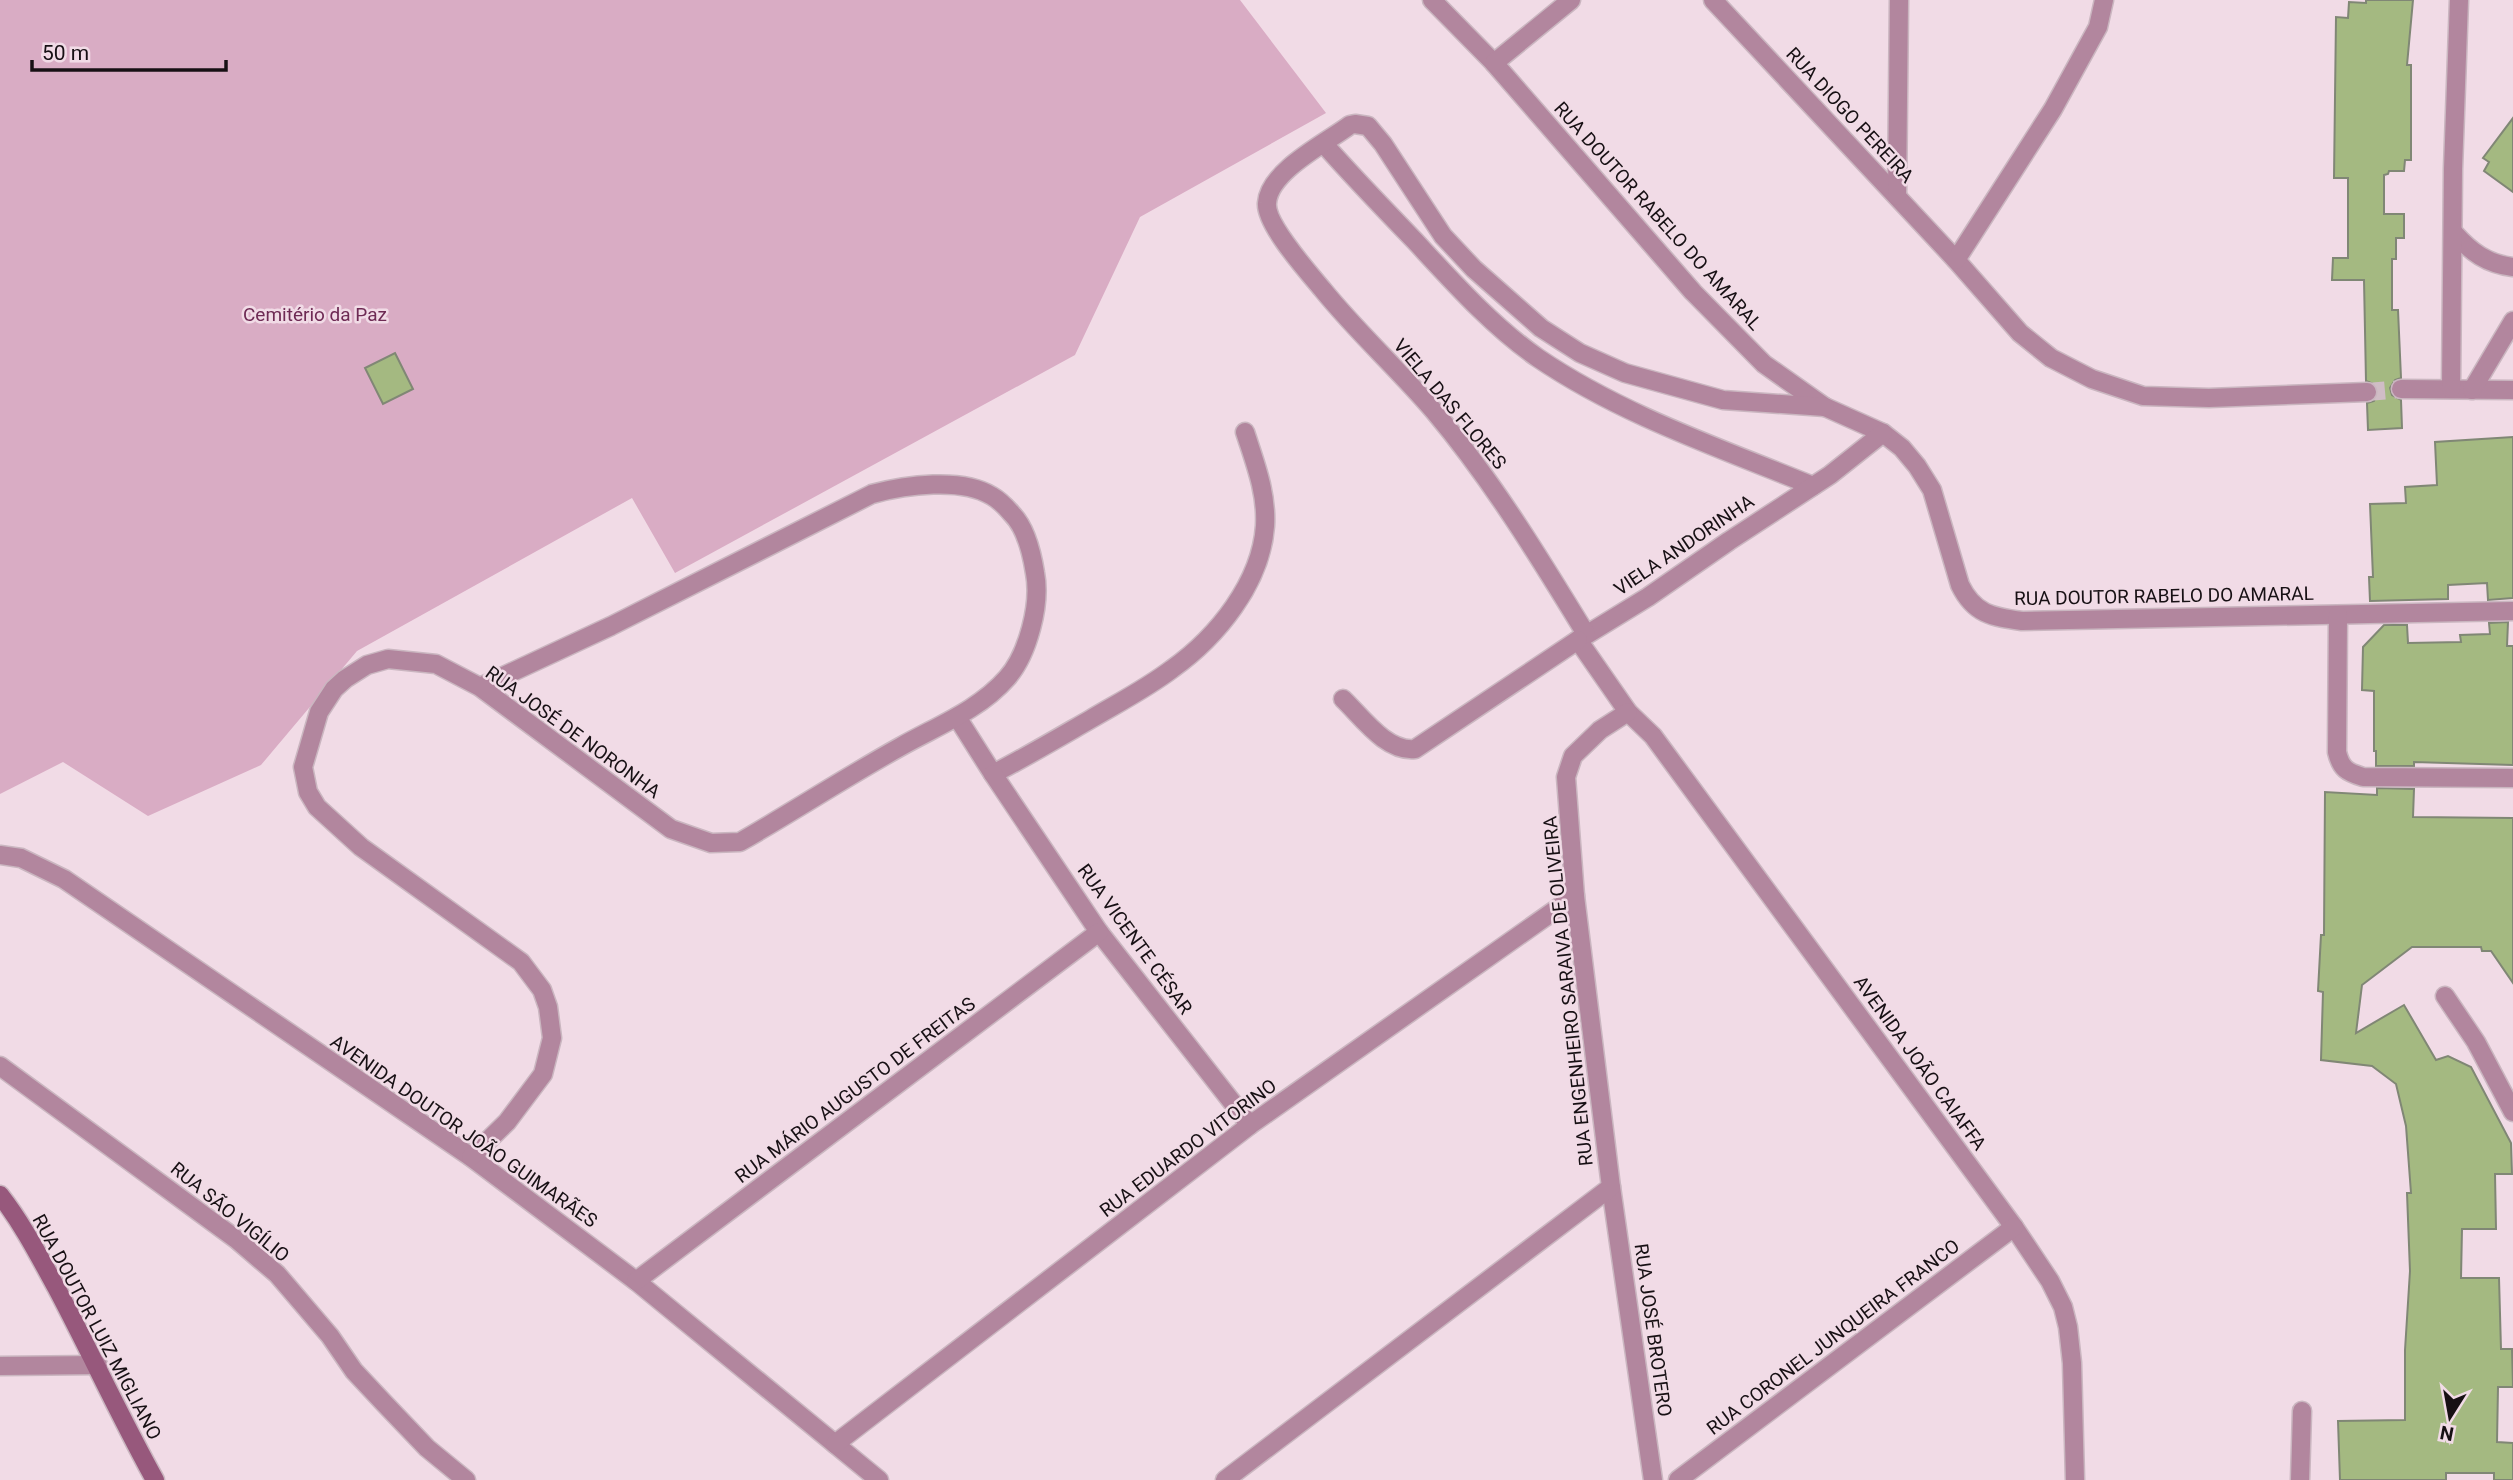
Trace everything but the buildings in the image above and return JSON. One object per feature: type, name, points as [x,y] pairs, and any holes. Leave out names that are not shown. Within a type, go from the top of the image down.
[{"type":"main road","name":"RUA DOUTOR LUIZ MIGLIANO","points":[[0,1195],[39,1255],[155,1480]]},
{"type":"street","name":"RUA DOUTOR RABELO DO AMARAL","points":[[1432,0],[1494,63],[1702,301],[1764,364],[1825,407],[1883,433],[1902,448],[1917,466],[1931,490],[1967,600],[1987,614],[2022,621],[2513,611]]},
{"type":"street","points":[[1494,63],[1570,0]]},
{"type":"street","name":"RUA DIOGO PEREIRA","points":[[1713,0],[1898,196],[2020,333],[2052,358],[2092,379],[2143,396],[2222,398],[2367,392]]},
{"type":"street","points":[[1898,196],[1899,0]]},
{"type":"street","points":[[1956,260],[2053,109],[2098,27],[2104,0]]},
{"type":"street","points":[[2451,389],[2453,169],[2459,0]]},
{"type":"street","points":[[1813,486],[1633,411],[1537,357],[1454,285],[1324,144],[1350,125],[1368,126],[1383,144],[1443,236],[1474,269],[1541,328],[1580,353],[1625,373],[1723,400],[1825,407]]},
{"type":"street","name":"VIELA DAS FLORES","points":[[1324,144],[1277,178],[1268,197],[1267,214],[1326,295],[1434,411],[1508,507],[1582,637]]},
{"type":"street","points":[[2454,233],[2484,260],[2513,267]]},
{"type":"street","points":[[2472,390],[2513,321]]},
{"type":"street","points":[[2401,389],[2513,390]]},
{"type":"street","points":[[993,774],[1128,698],[1174,668],[1230,613],[1246,587],[1259,557],[1265,528],[1261,484],[1245,432]]},
{"type":"street","name":"VIELA ANDORINHA","points":[[1343,699],[1390,744],[1403,749],[1415,748],[1813,486],[1883,433]]},
{"type":"street","name":"RUA JOSÉ DE NORONHA","points":[[471,1157],[508,1122],[543,1074],[552,1038],[548,1007],[542,989],[521,962],[361,847],[317,807],[308,792],[303,767],[319,712],[334,689],[345,678],[368,665],[388,659],[436,664],[480,687],[671,829],[711,843],[740,842],[899,747],[957,717],[1007,679],[1020,660],[1029,636],[1037,583],[1031,550],[1015,516],[991,495],[961,487],[927,484],[897,487],[872,494],[611,626],[480,687]]},
{"type":"street","points":[[2338,615],[2337,752],[2345,771],[2363,777],[2513,778]]},
{"type":"street","points":[[1582,637],[1628,712]]},
{"type":"street","name":"RUA ENGENHEIRO SARAIVA DE OLIVEIRA","points":[[1225,1480],[1611,1187],[1575,895],[1566,777],[1573,756],[1600,730],[1628,712]]},
{"type":"street","name":"AVENIDA JOÃO CAIAFFA","points":[[1628,712],[1653,736],[2014,1227],[2050,1281],[2063,1307],[2068,1327],[2072,1363],[2075,1480]]},
{"type":"street","name":"RUA VICENTE CÉSAR","points":[[957,717],[1100,932],[1250,1125]]},
{"type":"street","name":"AVENIDA DOUTOR JOÃO GUIMARÃES","points":[[0,855],[21,858],[64,879],[471,1157],[636,1281],[880,1480]]},
{"type":"street","name":"RUA EDUARDO VITORINO","points":[[835,1444],[1250,1125],[1575,895]]},
{"type":"street","name":"RUA MÁRIO AUGUSTO DE FREITAS","points":[[636,1281],[1100,932]]},
{"type":"street","points":[[2445,996],[2476,1042],[2513,1112]]},
{"type":"street","name":"RUA SÃO VIGÍLIO","points":[[0,1066],[225,1231],[277,1274],[331,1336],[354,1371],[427,1448],[466,1480]]},
{"type":"street","name":"RUA JOSÉ BROTERO","points":[[1611,1187],[1653,1480]]},
{"type":"street","name":"RUA CORONEL JUNQUEIRA FRANCO","points":[[1678,1480],[2014,1227]]},
{"type":"street","points":[[0,1366],[98,1366]]},
{"type":"street","points":[[2300,1480],[2302,1411]]},
{"type":"green space","name":"Cemitério da Paz","points":[[0,0],[1240,0],[1326,113],[1140,217],[1075,355],[675,573],[632,498],[357,651],[261,765],[148,816],[63,762],[0,794]]},
{"type":"tunnel","points":[[2367,392],[2401,389]]}]
